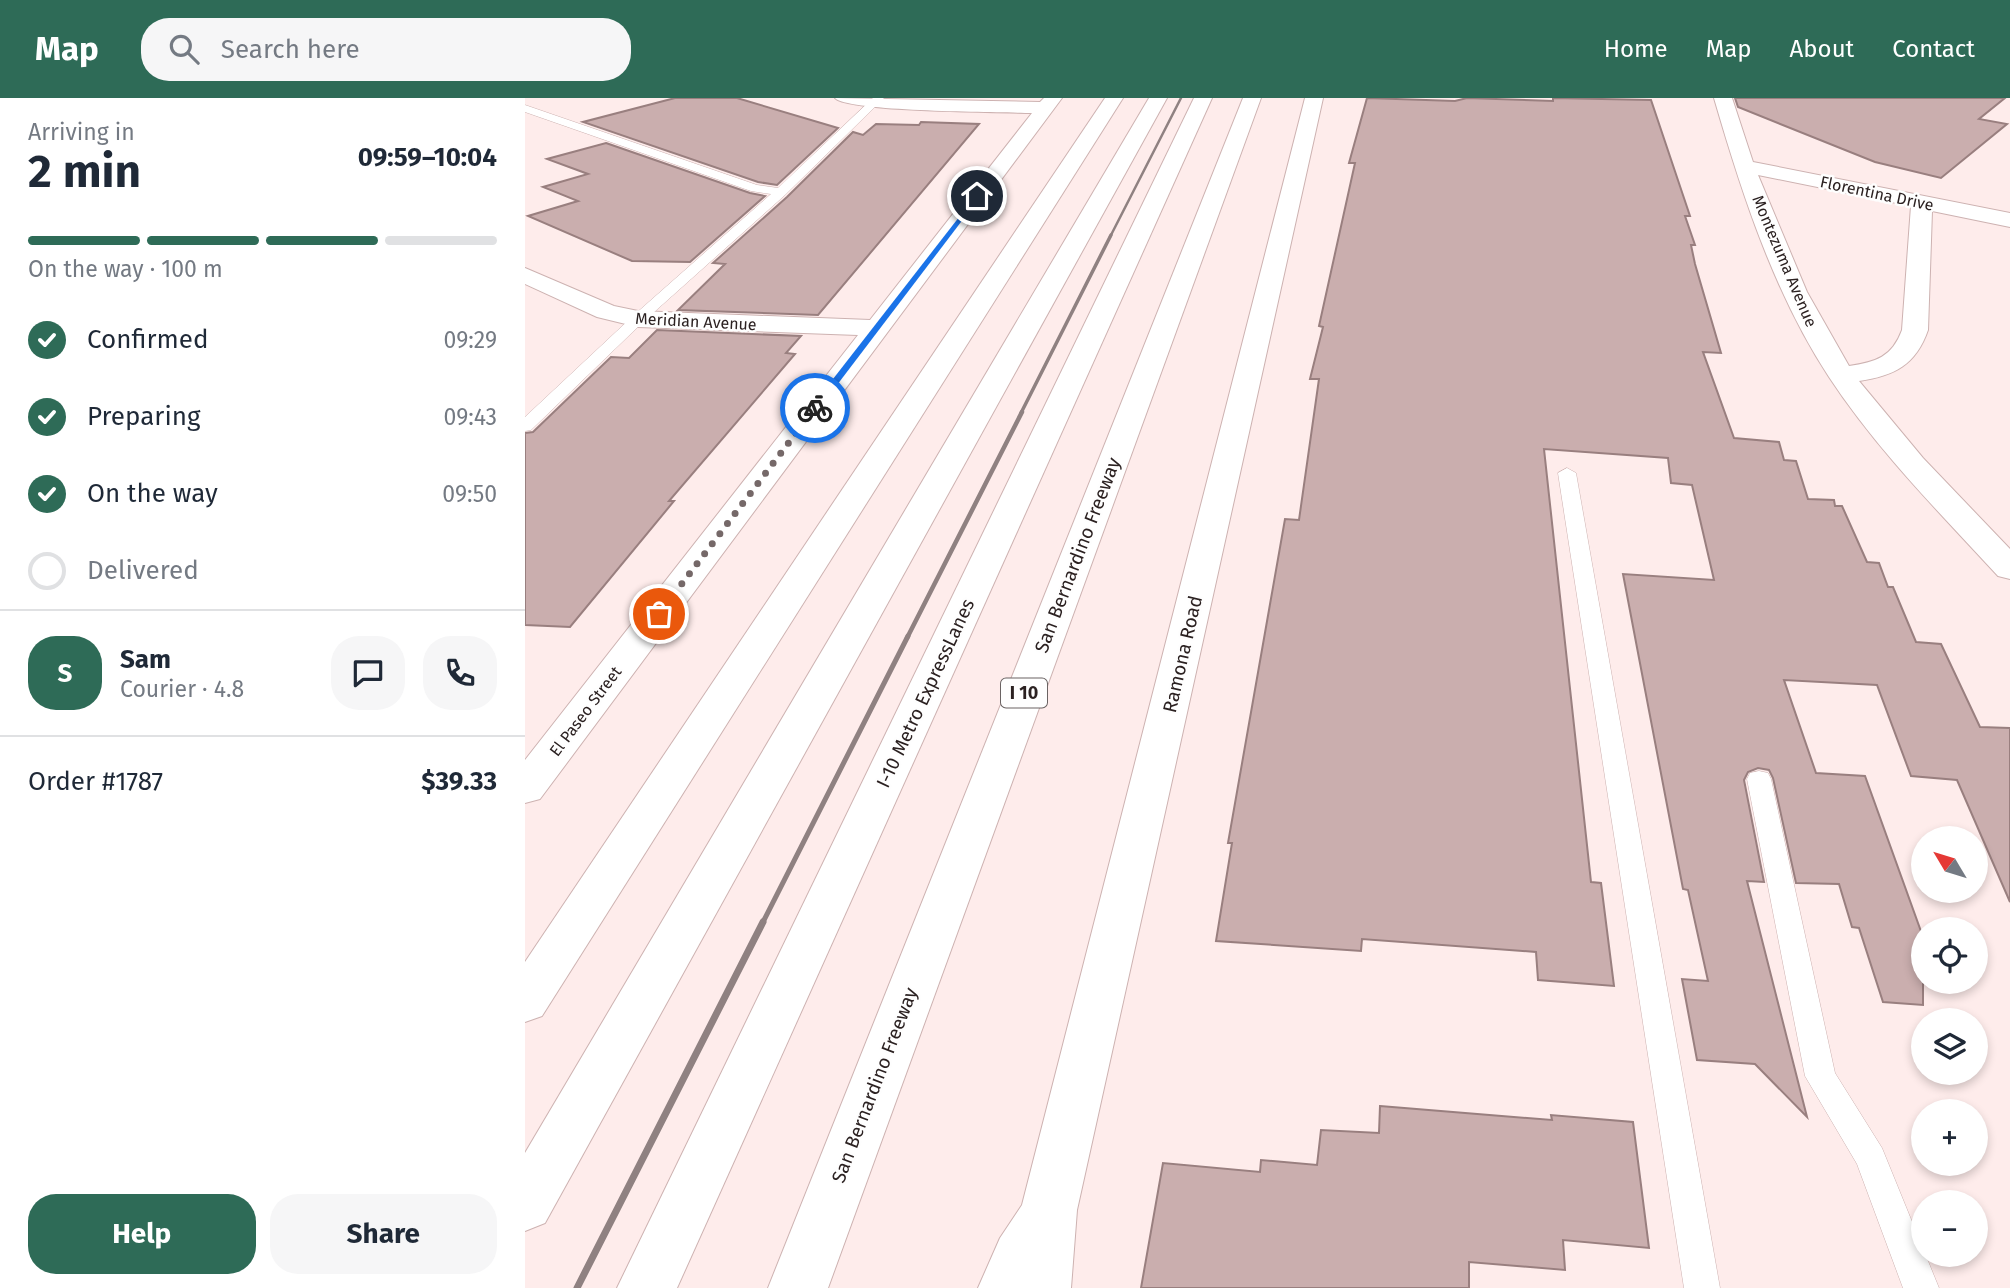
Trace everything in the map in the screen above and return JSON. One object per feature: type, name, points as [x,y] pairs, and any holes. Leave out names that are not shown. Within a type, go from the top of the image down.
[{"type":"main road","points":[[845,98],[1049,103]]},
{"type":"main road","points":[[525,1002],[1114,98]]},
{"type":"main road","points":[[525,1205],[1158,98]]},
{"type":"main road","name":"I-10 Metro ExpressLanes","points":[[647,1288],[1203,98]]},
{"type":"main road","name":"San Bernardino Freeway","points":[[798,1288],[1252,98]]},
{"type":"main road","name":"Ramona Road","points":[[1041,1288],[1049,1210],[1314,98]]},
{"type":"main road","name":"Montezuma Avenue","points":[[1723,98],[1744,166],[1805,313],[1841,375],[1888,437],[2010,569]]},
{"type":"main road","name":"El Paseo Street","points":[[525,789],[1049,103]]},
{"type":"main road","name":"Florentina Drive","points":[[1744,166],[2010,220]]},
{"type":"main road","points":[[1841,375],[1875,370],[1895,363],[1911,343],[1915,330],[1921,202]]},
{"type":"main road","name":"Meridian Avenue","points":[[525,275],[606,312],[638,319],[876,328]]},
{"type":"main road","points":[[1049,1210],[1062,1288]]},
{"type":"main road","name":"Ramona Road","points":[[1008,1288],[1021,1258],[1049,1210]]},
{"type":"lane","points":[[525,426],[638,319],[781,192],[876,100]]},
{"type":"lane","points":[[525,108],[755,188],[781,192]]},
{"type":"lane","points":[[1567,473],[1702,1288]]},
{"type":"lane","points":[[1759,779],[1820,1076],[1871,1157],[1921,1288]]},
{"type":"building","points":[[675,98],[737,98],[838,128],[777,185],[758,182],[583,122]]},
{"type":"building","points":[[1367,98],[1455,101],[1467,98],[1651,100],[1690,216],[1685,216],[1695,245],[1691,245],[1695,264],[1721,353],[1703,352],[1734,438],[1779,442],[1784,460],[1796,461],[1808,499],[1834,500],[1835,506],[1842,506],[1867,562],[1879,563],[1888,587],[1893,587],[1916,642],[1941,644],[1980,727],[2010,728],[2010,902],[1988,851],[1988,826],[1977,826],[1957,780],[1911,776],[1877,685],[1784,680],[1816,773],[1865,776],[1916,917],[1911,917],[1911,994],[1923,994],[1923,1005],[1883,1002],[1859,928],[1852,927],[1839,884],[1796,883],[1773,778],[1769,770],[1758,768],[1748,772],[1744,780],[1764,882],[1747,881],[1807,1117],[1755,1064],[1697,1060],[1682,979],[1708,981],[1688,890],[1683,889],[1623,574],[1714,580],[1692,485],[1671,483],[1668,458],[1544,449],[1591,882],[1601,883],[1614,986],[1538,980],[1536,952],[1362,939],[1361,951],[1216,941],[1232,843],[1228,843],[1285,519],[1299,520],[1319,379],[1310,379],[1323,327],[1319,326],[1355,163],[1349,163]]},
{"type":"building","points":[[1735,98],[2005,98],[1979,119],[2007,124],[1941,178],[1875,162],[1738,107]]},
{"type":"building","points":[[921,122],[979,124],[818,315],[678,310],[725,264],[713,263],[787,197],[853,132],[863,135],[876,124],[919,125]]},
{"type":"building","points":[[606,143],[765,196],[690,262],[632,261],[528,216],[578,201],[543,187],[588,174],[547,159]]},
{"type":"building","points":[[657,330],[801,336],[786,353],[795,354],[669,501],[674,501],[570,627],[525,625],[525,433],[533,432],[611,357],[629,358]]},
{"type":"building","points":[[1380,1106],[1552,1120],[1551,1115],[1633,1122],[1649,1248],[1563,1240],[1565,1270],[1469,1262],[1469,1288],[1141,1288],[1163,1163],[1260,1172],[1261,1160],[1317,1165],[1321,1130],[1379,1133]]},
{"type":"railway","points":[[1110,237],[1181,98]]},
{"type":"railway","points":[[1021,413],[1111,235]]},
{"type":"railway","points":[[907,638],[1022,412]]},
{"type":"railway","points":[[762,924],[908,636]]},
{"type":"railway","points":[[577,1288],[763,922]]},
{"type":"way so far","points":[[659,614],[815,408]]},
{"type":"route","points":[[815,408],[977,196]]}]
